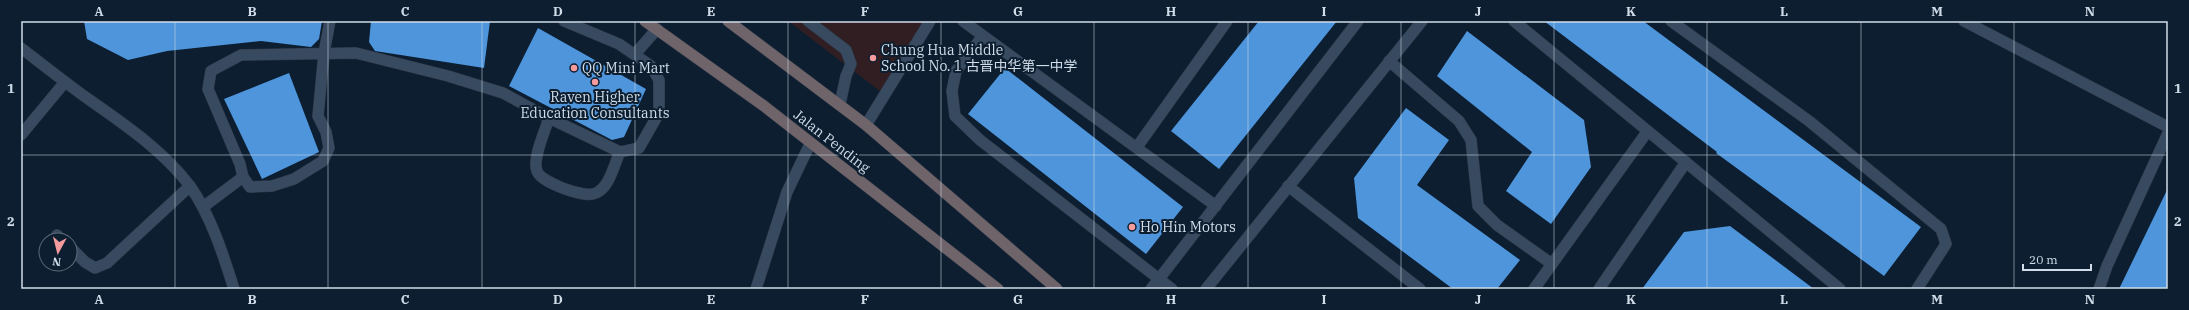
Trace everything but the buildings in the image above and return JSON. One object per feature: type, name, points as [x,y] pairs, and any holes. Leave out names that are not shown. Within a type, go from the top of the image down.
[{"type":"main road","name":"Jalan Pending","points":[[646,21],[764,106],[810,144],[998,289]]},
{"type":"main road","points":[[728,21],[866,125],[1057,289]]},
{"type":"street","points":[[330,21],[324,53],[318,116],[326,132],[329,148],[323,161],[294,179],[272,186],[250,187],[243,177],[240,164],[208,89],[211,71],[241,55],[324,53],[356,53],[448,76],[503,93],[549,118],[620,152],[639,148],[659,113],[659,80],[651,66],[619,44],[564,21]]},
{"type":"street","points":[[808,21],[846,50],[851,64],[846,76],[840,104]]},
{"type":"street","points":[[866,125],[930,21]]},
{"type":"street","points":[[963,21],[982,37],[1137,147],[1216,206]]},
{"type":"street","points":[[1137,147],[1227,21]]},
{"type":"street","points":[[1151,289],[1358,21]]},
{"type":"street","points":[[1206,289],[1422,21]]},
{"type":"street","points":[[1514,21],[1647,132],[1686,162],[1840,289]]},
{"type":"street","points":[[1671,21],[1809,121],[1941,229],[1946,244],[1917,289]]},
{"type":"street","points":[[1964,21],[2168,127]]},
{"type":"street","points":[[635,54],[657,29]]},
{"type":"street","points":[[982,37],[956,71],[952,92],[955,116],[980,140],[1172,289]]},
{"type":"street","points":[[21,48],[140,136],[190,186],[203,207],[226,263],[234,289]]},
{"type":"street","points":[[1389,61],[1459,121],[1472,140],[1478,206],[1497,225],[1552,264]]},
{"type":"street","points":[[21,135],[65,82]]},
{"type":"street","points":[[549,118],[536,160],[536,171],[541,178],[581,194],[596,194],[605,187],[620,152]]},
{"type":"street","points":[[1534,289],[1647,132]]},
{"type":"street","points":[[2098,289],[2107,266],[2168,133]]},
{"type":"street","points":[[756,289],[787,192],[810,144]]},
{"type":"street","points":[[1599,289],[1686,162]]},
{"type":"street","points":[[203,207],[243,177]]},
{"type":"street","points":[[78,255],[95,268],[107,263],[190,186]]},
{"type":"street","points":[[1288,186],[1420,289]]},
{"type":"shaded area","name":"Chung Hua Middle School No. 1 古晋中华第一中学","points":[[788,21],[933,21],[885,95]]},
{"type":"place","name":"Chung Hua Middle School No. 1 古晋中华第一中学","points":[[873,58]]},
{"type":"place","name":"QQ Mini Mart","points":[[574,68]]},
{"type":"place","name":"Raven Higher Education Consultants","points":[[595,82]]},
{"type":"place","name":"Ho Hin Motors","points":[[1132,227]]}]
